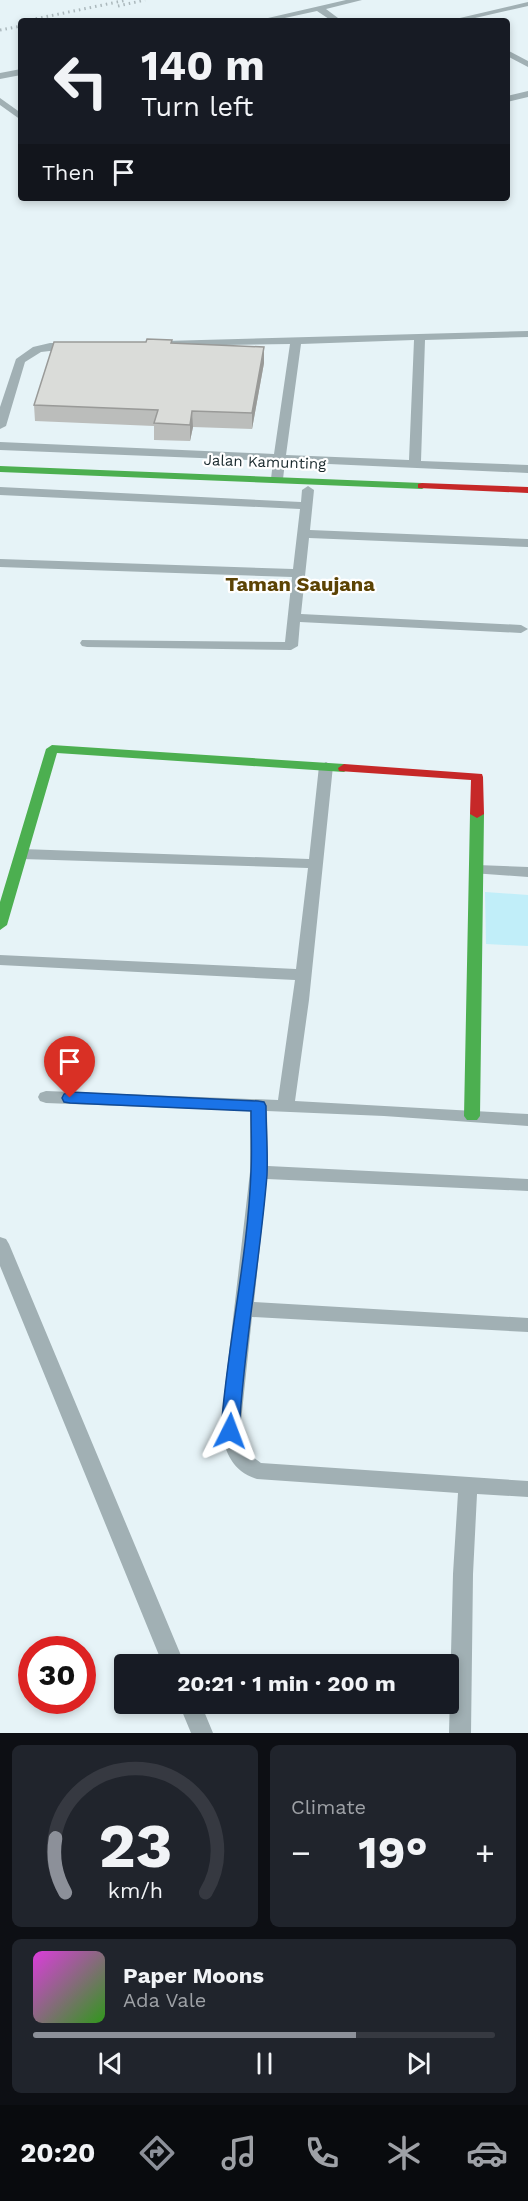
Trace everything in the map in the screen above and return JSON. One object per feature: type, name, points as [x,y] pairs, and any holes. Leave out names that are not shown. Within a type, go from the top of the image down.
[{"type":"main road","name":"Jalan Kamunting","points":[[0,469],[528,490]]},
{"type":"main road","name":"Jalan Kamunting","points":[[0,478],[528,499]]},
{"type":"main road","points":[[0,925],[52,749],[477,777],[472,1116]]},
{"type":"street","points":[[273,18],[358,0]]},
{"type":"street","points":[[504,0],[516,6]]},
{"type":"street","points":[[464,18],[528,4]]},
{"type":"street","points":[[318,8],[333,18]]},
{"type":"street","points":[[510,55],[528,64]]},
{"type":"street","points":[[0,76],[18,73]]},
{"type":"street","points":[[510,98],[528,94]]},
{"type":"street","points":[[0,101],[18,115]]},
{"type":"street","points":[[154,344],[528,334]]},
{"type":"street","points":[[415,464],[420,338]]},
{"type":"street","points":[[277,479],[296,340]]},
{"type":"street","points":[[0,426],[20,362],[31,350],[50,346],[84,346]]},
{"type":"street","points":[[0,385],[13,385]]},
{"type":"street","points":[[0,446],[528,469]]},
{"type":"street","points":[[87,643],[291,646],[308,490]]},
{"type":"street","points":[[0,492],[306,506]]},
{"type":"street","points":[[305,534],[528,543]]},
{"type":"street","points":[[0,562],[300,573]]},
{"type":"street","points":[[295,618],[521,629]]},
{"type":"street","points":[[286,1106],[326,766]]},
{"type":"street","points":[[22,854],[315,864]]},
{"type":"street","points":[[477,870],[528,872]]},
{"type":"street","points":[[0,960],[303,975]]},
{"type":"street","points":[[46,1097],[286,1106],[528,1120]]},
{"type":"street","points":[[258,1106],[259,1172],[230,1431],[237,1455],[256,1471],[528,1489]]},
{"type":"street","points":[[259,1172],[528,1185]]},
{"type":"street","points":[[0,1244],[169,1654]]},
{"type":"street","points":[[243,1310],[528,1325]]},
{"type":"street","points":[[460,1733],[463,1574],[468,1485]]},
{"type":"street","points":[[194,1714],[202,1733]]},
{"type":"shaded area","points":[[485,892],[528,895],[528,946],[486,944]]},
{"type":"building","points":[[147,339],[172,340],[171,343],[264,347],[252,413],[192,411],[190,425],[154,423],[158,410],[34,405],[54,342],[146,342]]},
{"type":"railway","points":[[40,18],[127,0]]},
{"type":"railway","points":[[118,6],[145,0]]},
{"type":"railway","points":[[0,30],[18,27]]},
{"type":"traffic: fast","points":[[0,469],[422,486]]},
{"type":"traffic: fast","points":[[0,925],[52,749],[344,768]]},
{"type":"traffic: fast","points":[[472,1116],[477,814]]},
{"type":"traffic: jam","points":[[422,486],[528,490]]},
{"type":"traffic: jam","points":[[344,768],[477,777],[477,814]]},
{"type":"district","name":"Taman Saujana","points":[[300,584]]},
{"type":"route","points":[[70,1098],[258,1106],[259,1172],[230,1431]]}]
